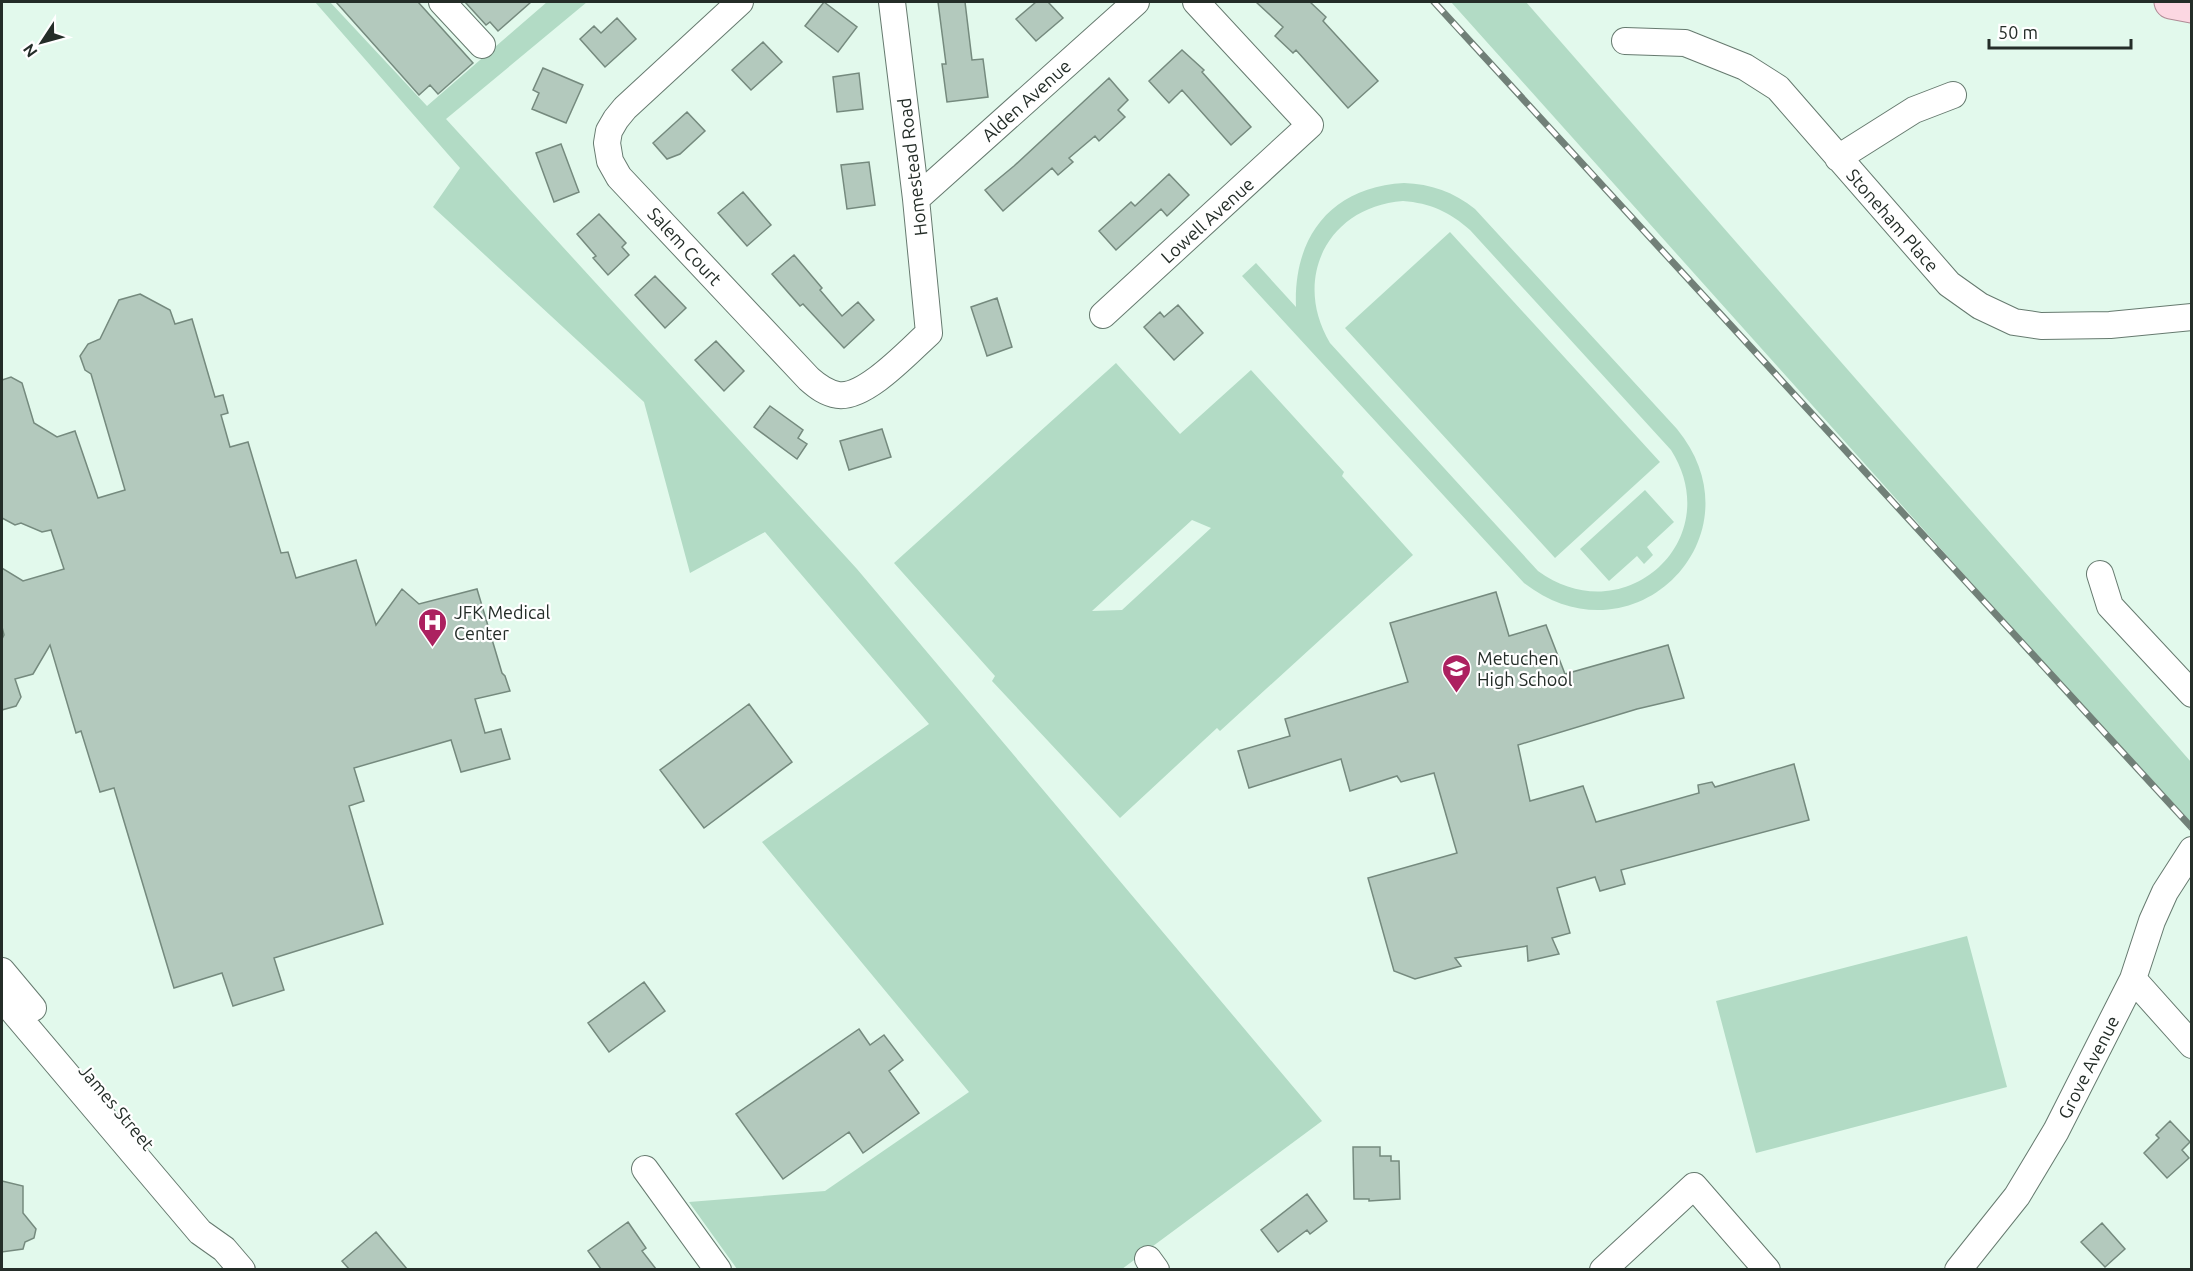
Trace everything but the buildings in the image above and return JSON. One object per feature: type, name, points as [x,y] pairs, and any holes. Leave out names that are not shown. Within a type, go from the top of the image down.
[{"type":"main road","points":[[2171,2],[2192,6]]},
{"type":"street","points":[[442,2],[482,45]]},
{"type":"street","name":"Salem Court","points":[[740,2],[625,108],[609,131],[607,143],[610,160],[619,177],[809,379],[823,391],[838,395],[852,394],[867,387],[929,333]]},
{"type":"street","name":"Homestead Road","points":[[892,2],[916,199],[929,333]]},
{"type":"street","name":"Alden Avenue","points":[[916,199],[1136,2]]},
{"type":"street","name":"Lowell Avenue","points":[[1103,315],[1310,125],[1196,2]]},
{"type":"street","name":"Stoneham Place","points":[[1625,41],[1685,43],[1745,68],[1778,88],[1949,284],[1980,306],[2014,322],[2041,326],[2110,325],[2192,317]]},
{"type":"street","points":[[1838,158],[1914,110],[1953,95]]},
{"type":"street","points":[[2100,574],[2110,606],[2192,694]]},
{"type":"street","name":"Grove Avenue","points":[[1958,1269],[1996,1223],[2031,1174],[2056,1131],[2133,979],[2152,921],[2165,892],[2192,850]]},
{"type":"street","name":"James Street","points":[[2,971],[214,1221],[224,1249]]},
{"type":"street","points":[[2133,979],[2192,1045]]},
{"type":"street","name":"James Street","points":[[2,998],[201,1232],[224,1249],[242,1269]]},
{"type":"street","points":[[645,1169],[718,1269]]},
{"type":"street","points":[[1603,1269],[1695,1186],[1767,1269]]},
{"type":"green space","points":[[315,2],[330,2],[427,106],[547,2],[587,2],[446,119],[857,569],[1322,1121],[1122,1269],[737,1269],[689,1202],[825,1191],[969,1092],[762,842],[929,724],[765,532],[690,573],[644,402],[433,207],[460,168]]},
{"type":"green space","points":[[1451,2],[1526,2],[2191,762],[2191,828]]},
{"type":"green space","points":[[1404,183],[1433,187],[1459,198],[1475,209],[1677,429],[1700,470],[1705,510],[1696,547],[1674,578],[1644,600],[1607,610],[1566,605],[1524,583],[1242,276],[1256,263],[1296,307],[1301,259],[1310,238],[1322,220],[1337,206],[1356,194],[1378,187]],"holes":[[[1403,201],[1431,206],[1455,218],[1470,230],[1671,450],[1685,484],[1686,516],[1677,544],[1658,568],[1633,584],[1603,591],[1571,588],[1538,571],[1330,343],[1319,319],[1315,295],[1316,272],[1324,250],[1336,232],[1354,217],[1376,206]]]},
{"type":"green space","points":[[1450,232],[1660,462],[1555,558],[1345,328]]},
{"type":"green space","points":[[1116,363],[1180,434],[1251,370],[1344,472],[1342,476],[1413,555],[1220,731],[1217,728],[1120,818],[992,681],[995,676],[894,563]],"holes":[[[1192,520],[1211,528],[1122,610],[1092,611]]]},
{"type":"green space","points":[[1645,490],[1674,522],[1647,547],[1653,555],[1644,564],[1637,556],[1609,581],[1580,549]]},
{"type":"green space","points":[[1967,936],[2007,1087],[1756,1153],[1716,1001]]},
{"type":"railway","points":[[1434,2],[2192,828]]},
{"type":"place","name":"JFK Medical Center","points":[[433,648]]},
{"type":"place","name":"Metuchen High School","points":[[1456,694]]}]
